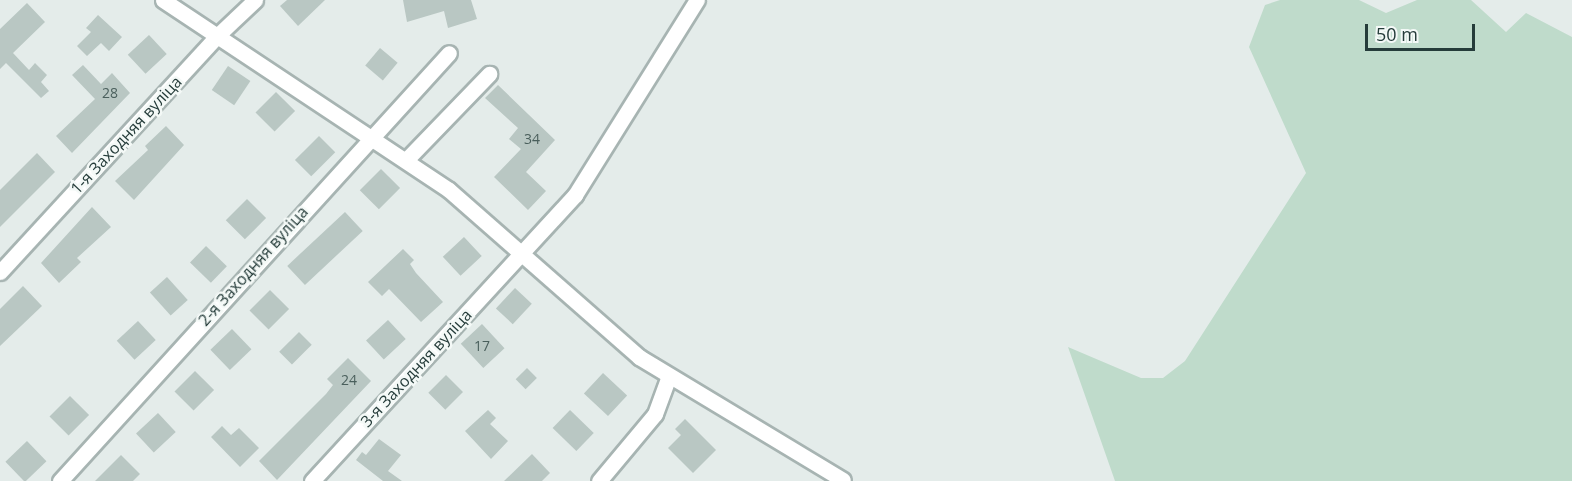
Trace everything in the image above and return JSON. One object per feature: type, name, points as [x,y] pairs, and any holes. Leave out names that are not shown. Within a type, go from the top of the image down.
[{"type":"street","points":[[163,0],[370,135],[449,190],[520,255],[639,357],[843,480]]},
{"type":"street","name":"1-я Заходняя вуліца","points":[[0,272],[218,35],[255,0]]},
{"type":"street","name":"3-я Заходняя вуліца","points":[[312,481],[575,195],[697,0]]},
{"type":"street","name":"2-я Заходняя вуліца","points":[[60,481],[370,135],[449,53]]},
{"type":"street","points":[[406,160],[489,74]]},
{"type":"street","points":[[599,481],[655,414],[669,376]]},
{"type":"green space","points":[[1280,0],[1359,0],[1386,13],[1417,0],[1471,0],[1506,32],[1526,13],[1572,37],[1572,481],[1115,481],[1068,347],[1141,378],[1163,378],[1185,361],[1306,173],[1249,47],[1265,5]]},
{"type":"building","points":[[287,0],[325,0],[298,26],[280,6]]},
{"type":"building","points":[[403,0],[471,0],[477,19],[448,28],[444,11],[407,22]]},
{"type":"building","points":[[27,3],[45,22],[13,53],[29,70],[35,63],[47,75],[41,82],[49,91],[41,98],[6,63],[0,69],[0,29]]},
{"type":"building","points":[[98,15],[122,37],[109,51],[101,43],[87,56],[77,46],[91,32],[86,28]]},
{"type":"building","points":[[149,35],[167,54],[146,74],[128,55]]},
{"type":"building","points":[[380,48],[398,63],[383,80],[365,66]]},
{"type":"building","points":[[83,65],[101,84],[112,73],[130,93],[72,153],[56,136],[95,99],[72,75]]},
{"type":"building","points":[[228,66],[250,81],[234,105],[212,90]]},
{"type":"building","points":[[498,85],[555,140],[526,172],[546,191],[528,210],[494,177],[521,149],[509,139],[518,128],[485,98]]},
{"type":"building","points":[[276,92],[295,111],[275,132],[255,113]]},
{"type":"building","points":[[166,126],[184,145],[134,200],[115,181],[148,150],[145,146]]},
{"type":"building","points":[[319,136],[335,152],[311,176],[295,160]]},
{"type":"building","points":[[37,153],[55,172],[0,227],[0,190]]},
{"type":"building","points":[[381,169],[400,188],[379,209],[360,190]]},
{"type":"building","points":[[247,199],[266,218],[245,239],[226,220]]},
{"type":"building","points":[[92,207],[111,227],[77,258],[81,262],[59,283],[41,263]]},
{"type":"building","points":[[345,212],[363,231],[305,285],[287,266]]},
{"type":"building","points":[[464,237],[482,256],[461,276],[443,257]]},
{"type":"building","points":[[206,246],[227,266],[211,283],[190,263]]},
{"type":"building","points":[[403,249],[414,260],[410,264],[416,273],[443,302],[421,322],[389,289],[382,296],[368,282]]},
{"type":"building","points":[[167,277],[188,300],[171,315],[150,292]]},
{"type":"building","points":[[23,286],[42,306],[0,346],[0,309]]},
{"type":"building","points":[[515,288],[532,304],[513,324],[496,308]]},
{"type":"building","points":[[270,290],[289,309],[269,330],[249,311]]},
{"type":"building","points":[[388,320],[406,339],[384,359],[366,340]]},
{"type":"building","points":[[138,321],[156,340],[135,360],[117,341]]},
{"type":"building","points":[[482,324],[505,348],[483,368],[461,344]]},
{"type":"building","points":[[232,329],[251,349],[230,370],[210,350]]},
{"type":"building","points":[[299,332],[312,345],[292,365],[279,352]]},
{"type":"building","points":[[348,358],[371,381],[277,480],[259,461],[326,394],[333,385],[327,379]]},
{"type":"building","points":[[527,368],[537,378],[526,389],[516,379]]},
{"type":"building","points":[[195,371],[214,390],[194,411],[174,392]]},
{"type":"building","points":[[603,373],[627,396],[608,416],[584,393]]},
{"type":"building","points":[[446,375],[463,392],[445,410],[428,393]]},
{"type":"building","points":[[70,396],[89,415],[69,436],[49,417]]},
{"type":"building","points":[[488,410],[496,418],[490,424],[508,441],[491,459],[465,431]]},
{"type":"building","points":[[570,410],[594,433],[576,451],[553,428]]},
{"type":"building","points":[[158,413],[176,432],[154,452],[136,433]]},
{"type":"building","points":[[685,419],[716,450],[693,473],[668,448],[681,435],[675,429]]},
{"type":"building","points":[[222,426],[231,435],[239,428],[259,448],[240,467],[211,437]]},
{"type":"building","points":[[379,439],[401,455],[388,471],[402,481],[383,481],[356,460],[362,452],[366,455]]},
{"type":"building","points":[[27,441],[46,461],[26,481],[5,462]]},
{"type":"building","points":[[532,454],[550,473],[542,481],[504,481]]},
{"type":"building","points":[[121,455],[140,474],[133,481],[95,481]]}]
